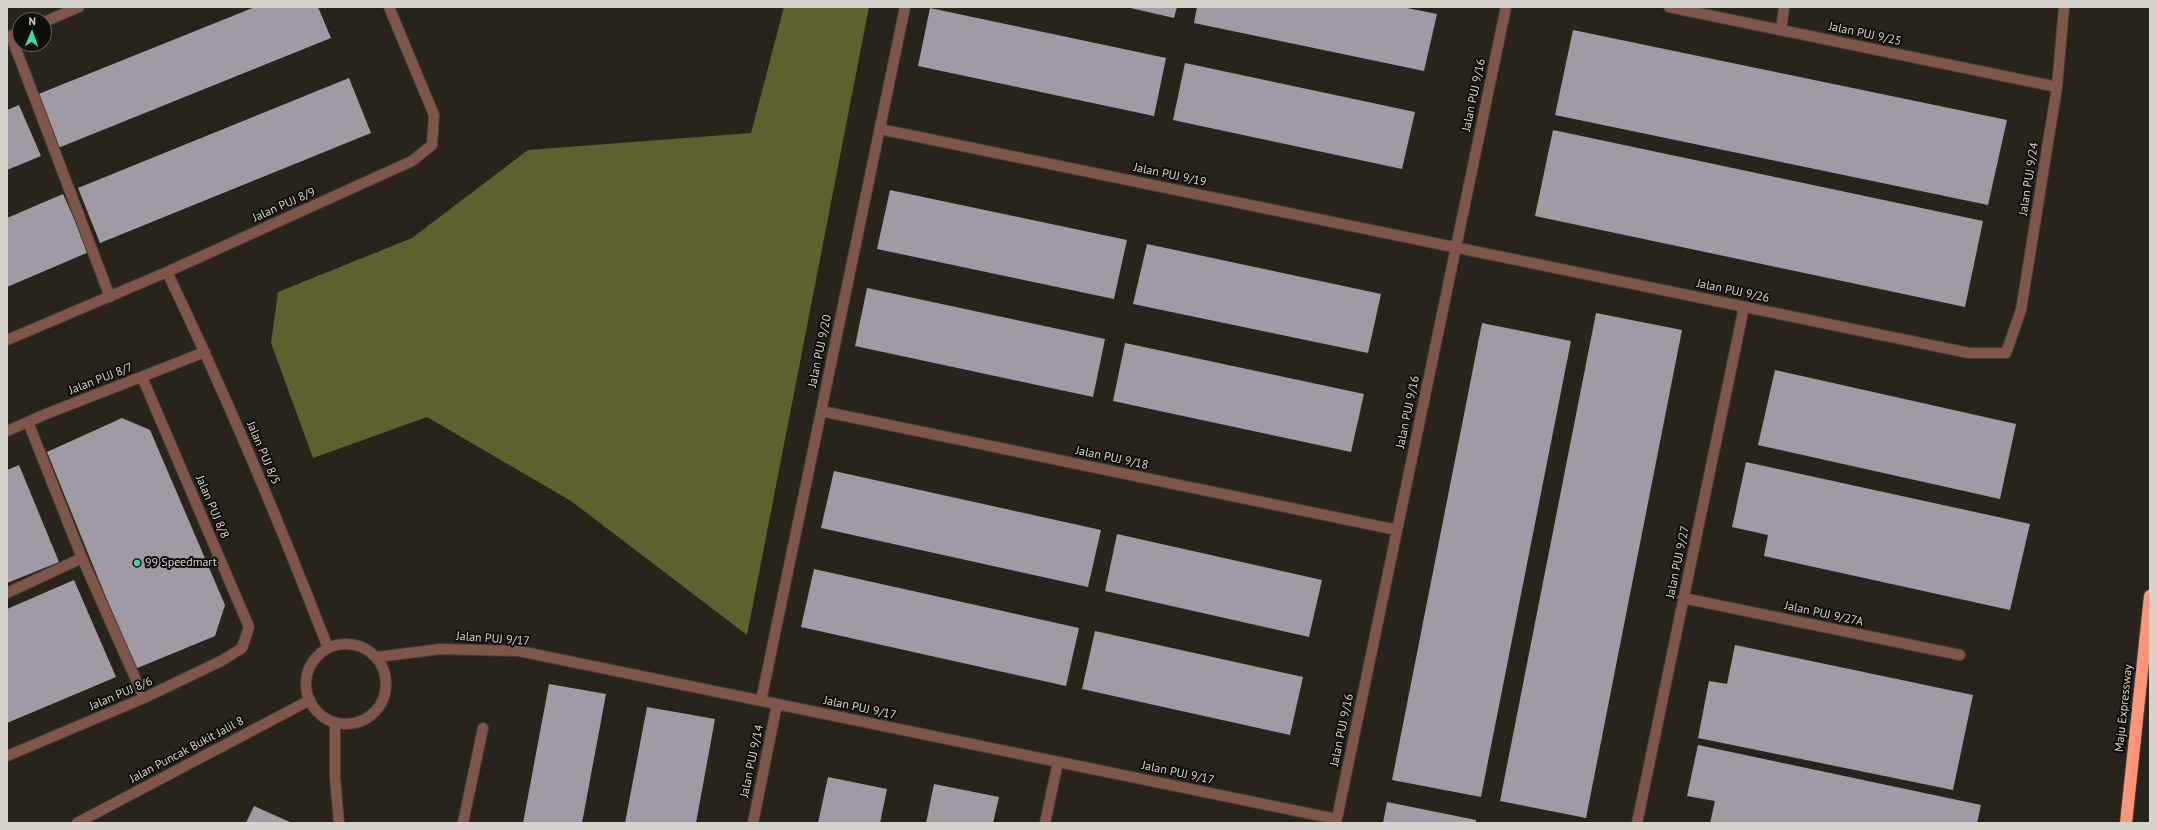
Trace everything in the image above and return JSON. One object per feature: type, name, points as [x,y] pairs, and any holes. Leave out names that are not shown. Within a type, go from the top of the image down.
[{"type":"highway","name":"Maju Expressway","points":[[2126,823],[2150,596]]},
{"type":"street","points":[[52,19],[79,7]]},
{"type":"street","name":"Jalan PUJ 8/9","points":[[7,340],[167,272],[412,161],[432,145],[434,115],[389,7]]},
{"type":"street","name":"Jalan PUJ 9/20","points":[[761,701],[905,7]]},
{"type":"street","name":"Jalan PUJ 9/16","points":[[1336,821],[1506,7]]},
{"type":"street","name":"Jalan PUJ 9/25","points":[[1669,7],[2056,87]]},
{"type":"street","points":[[1782,30],[1784,7]]},
{"type":"street","name":"Jalan PUJ 9/24","points":[[2006,353],[2021,310],[2056,87],[2064,7]]},
{"type":"street","points":[[19,52],[110,297]]},
{"type":"street","name":"Jalan PUJ 9/19","points":[[880,129],[1456,247]]},
{"type":"street","name":"Jalan PUJ 9/26","points":[[1456,247],[1968,354],[2006,353]]},
{"type":"street","name":"Jalan PUJ 8/5","points":[[167,272],[205,352],[283,533],[328,648]]},
{"type":"street","name":"Jalan PUJ 9/27","points":[[1637,823],[1744,307]]},
{"type":"street","name":"Jalan PUJ 8/7","points":[[7,431],[205,352]]},
{"type":"street","name":"Jalan PUJ 8/8","points":[[142,377],[249,627],[242,648]]},
{"type":"street","name":"Jalan PUJ 9/18","points":[[821,411],[1397,530]]},
{"type":"street","points":[[28,422],[82,558],[144,698]]},
{"type":"street","points":[[7,593],[82,558]]},
{"type":"street","name":"Jalan PUJ 9/27A","points":[[1684,598],[1960,655]]},
{"type":"street","points":[[340,644],[354,645],[366,649],[377,658],[383,668],[386,681],[385,693],[380,705],[372,715],[361,721],[348,723],[335,722],[316,710],[310,700],[307,688],[307,676],[318,655],[328,648],[340,644]]},
{"type":"street","name":"Jalan PUJ 8/6","points":[[7,756],[144,698],[223,660],[242,648]]},
{"type":"street","name":"Jalan PUJ 9/17","points":[[377,658],[441,649],[518,651],[1336,821]]},
{"type":"street","name":"Jalan Puncak Bukit Jalil 8","points":[[77,823],[89,820],[310,700]]},
{"type":"street","name":"Jalan PUJ 9/14","points":[[753,823],[777,704]]},
{"type":"street","points":[[335,722],[335,776],[339,823]]},
{"type":"street","points":[[463,823],[483,728]]},
{"type":"street","points":[[1045,823],[1058,762]]},
{"type":"green space","points":[[784,7],[869,7],[747,635],[571,501],[427,417],[313,458],[271,343],[278,292],[412,238],[528,150],[751,133]]},
{"type":"building","points":[[255,7],[318,7],[331,38],[58,148],[36,95]]},
{"type":"building","points":[[1126,7],[1177,7],[1174,18]]},
{"type":"building","points":[[1197,7],[1402,7],[1437,14],[1424,71],[1194,23]]},
{"type":"building","points":[[930,8],[1166,58],[1154,116],[918,66]]},
{"type":"building","points":[[1573,30],[2007,120],[1988,205],[1555,115]]},
{"type":"building","points":[[1185,63],[1415,112],[1402,169],[1173,120]]},
{"type":"building","points":[[349,78],[371,133],[100,243],[78,188]]},
{"type":"building","points":[[19,105],[41,156],[7,170],[7,110]]},
{"type":"building","points":[[1553,130],[1983,221],[1965,307],[1535,216]]},
{"type":"building","points":[[890,190],[1127,240],[1114,299],[877,249]]},
{"type":"building","points":[[63,194],[89,252],[7,287],[7,218]]},
{"type":"building","points":[[1147,244],[1381,294],[1368,353],[1133,304]]},
{"type":"building","points":[[867,288],[1105,339],[1093,397],[855,346]]},
{"type":"building","points":[[1596,313],[1682,330],[1586,818],[1500,801]]},
{"type":"building","points":[[1482,323],[1571,341],[1481,797],[1392,780]]},
{"type":"building","points":[[1125,343],[1364,394],[1351,452],[1113,401]]},
{"type":"building","points":[[1775,370],[2016,424],[2000,499],[1758,445]]},
{"type":"building","points":[[122,418],[150,430],[225,605],[215,636],[135,669],[47,452]]},
{"type":"building","points":[[1746,462],[2030,524],[2010,610],[1764,556],[1768,535],[1732,527]]},
{"type":"building","points":[[19,465],[59,562],[7,583],[7,470]]},
{"type":"building","points":[[834,471],[1101,530],[1088,587],[821,528]]},
{"type":"building","points":[[1117,534],[1322,580],[1309,637],[1105,591]]},
{"type":"building","points":[[814,569],[1079,628],[1066,686],[801,627]]},
{"type":"building","points":[[74,580],[116,677],[7,723],[7,609]]},
{"type":"building","points":[[1095,631],[1303,677],[1290,735],[1082,689]]},
{"type":"building","points":[[1735,645],[1973,695],[1953,790],[1698,738],[1709,681],[1727,684]]},
{"type":"building","points":[[549,684],[606,694],[582,823],[523,823]]},
{"type":"building","points":[[647,707],[715,719],[696,823],[625,823]]},
{"type":"building","points":[[1698,745],[1981,805],[1977,823],[1710,823],[1715,801],[1687,796]]},
{"type":"building","points":[[828,777],[887,789],[880,823],[818,823]]},
{"type":"building","points":[[934,784],[999,797],[993,823],[926,823]]},
{"type":"building","points":[[1387,802],[1476,820],[1476,823],[1383,823]]},
{"type":"building","points":[[254,806],[292,823],[246,823]]},
{"type":"place","name":"99 Speedmart","points":[[137,563]]}]
